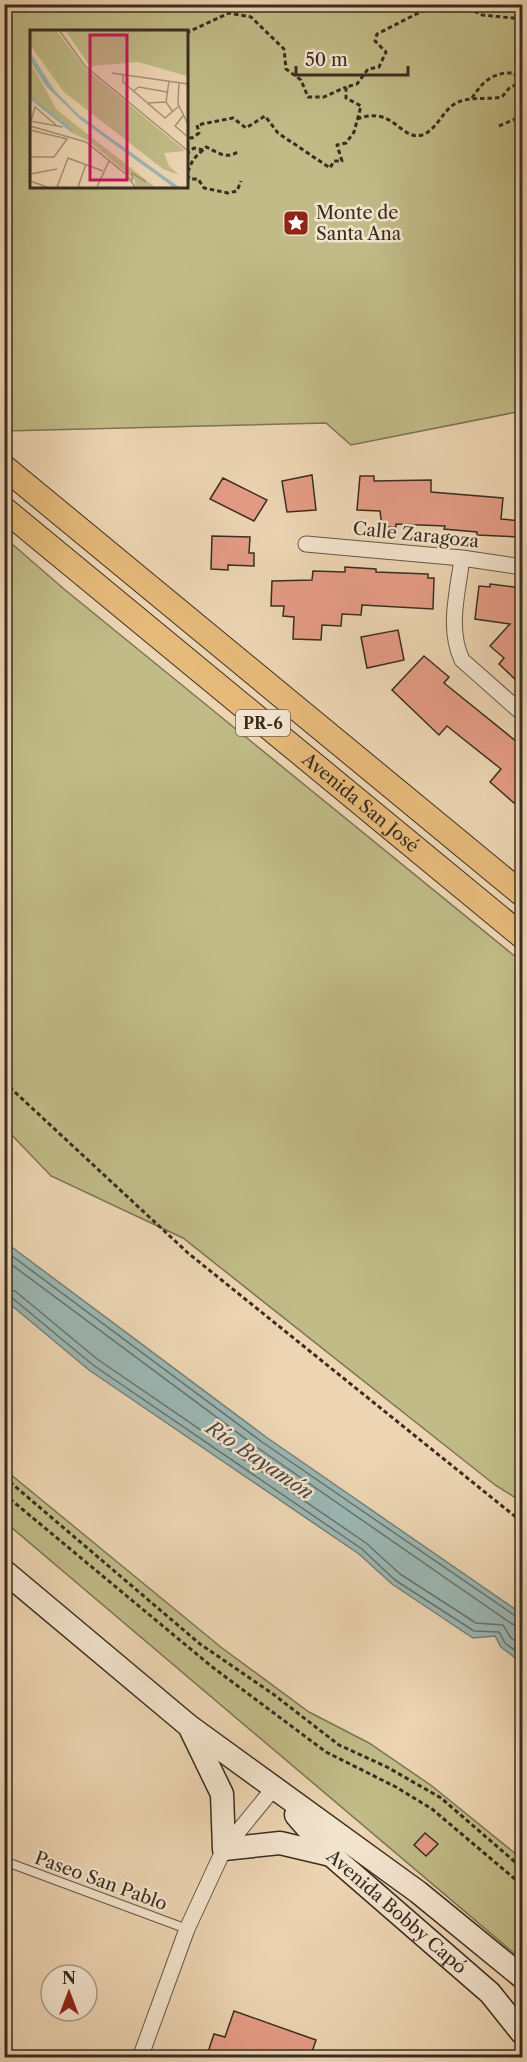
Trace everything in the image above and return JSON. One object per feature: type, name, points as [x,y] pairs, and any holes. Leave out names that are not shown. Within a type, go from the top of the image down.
[{"type":"main road","name":"Avenida San José","points":[[4,467],[522,894]]},
{"type":"main road","name":"Avenida San José","points":[[4,509],[522,936]]},
{"type":"street","name":"Calle Zaragoza","points":[[306,544],[462,558],[522,567]]},
{"type":"street","points":[[462,558],[453,632],[457,648],[462,660],[522,713]]},
{"type":"street","name":"Avenida Bobby Capó","points":[[4,1570],[189,1726],[418,1892],[522,1977]]},
{"type":"street","points":[[189,1726],[222,1794],[224,1850]]},
{"type":"street","points":[[140,2058],[187,1929],[224,1850],[273,1789]]},
{"type":"street","name":"Avenida Bobby Capó","points":[[273,1789],[331,1856],[490,1993],[522,2033]]},
{"type":"street","points":[[224,1850],[280,1842],[331,1856]]},
{"type":"lane","name":"Paseo San Pablo","points":[[4,1861],[187,1929]]},
{"type":"path","points":[[188,32],[229,13],[251,17],[284,49],[286,69],[300,80],[308,97],[324,97],[357,84],[368,69],[379,67],[386,52],[375,41],[377,34],[416,17],[436,4]]},
{"type":"path","points":[[461,4],[482,15],[522,20]]},
{"type":"path","points":[[357,119],[371,114],[382,116],[410,135],[422,135],[435,126],[444,112],[457,103],[472,98],[487,100],[502,97],[510,87],[522,83],[514,73],[499,72],[482,83],[472,98]]},
{"type":"path","points":[[188,137],[192,138],[199,133],[197,125],[233,118],[246,128],[266,116],[278,133],[330,168],[334,161],[342,161],[337,145],[346,143],[354,132],[361,106],[346,98],[346,87]]},
{"type":"path","points":[[499,126],[522,117]]},
{"type":"path","points":[[239,151],[235,154],[217,154],[206,147],[195,156],[189,167],[188,175],[190,179],[198,179],[204,188],[228,193],[237,191],[242,181]]},
{"type":"path","points":[[188,152],[194,148],[203,150]]},
{"type":"path","points":[[4,1082],[188,1253],[522,1522]]},
{"type":"path","points":[[4,1477],[200,1644],[273,1694],[339,1745],[387,1767],[441,1798],[522,1868]]},
{"type":"path","points":[[4,1494],[211,1666],[326,1752],[387,1782],[432,1809],[522,1885]]},
{"type":"shaded area","points":[[4,5],[522,5],[522,411],[351,445],[326,423],[5,431]]},
{"type":"shaded area","points":[[4,537],[64,589],[522,962],[522,1502],[495,1485],[183,1238],[51,1176],[5,1128]]},
{"type":"shaded area","points":[[4,1469],[222,1648],[309,1712],[369,1743],[432,1786],[522,1859],[522,1960],[5,1522]]},
{"type":"water","name":"Río Bayamón","points":[[5,1242],[266,1437],[522,1614],[522,1663],[501,1647],[495,1636],[473,1638],[392,1584],[359,1554],[89,1370],[5,1300]]},
{"type":"building","points":[[312,475],[316,510],[287,512],[282,481]]},
{"type":"building","points":[[360,476],[374,476],[374,481],[431,480],[431,492],[503,498],[501,519],[522,521],[522,537],[477,535],[477,532],[444,529],[445,526],[396,524],[396,527],[382,527],[380,511],[357,510]]},
{"type":"building","points":[[223,478],[267,500],[254,521],[210,499]]},
{"type":"building","points":[[212,536],[250,537],[249,553],[254,553],[254,566],[228,565],[228,570],[211,569]]},
{"type":"building","points":[[345,567],[376,569],[376,572],[428,574],[428,578],[434,578],[433,609],[362,605],[361,615],[342,614],[341,626],[322,625],[321,640],[293,639],[294,617],[283,616],[284,606],[271,606],[272,581],[312,580],[313,571],[345,572]]},
{"type":"building","points":[[490,584],[522,588],[522,674],[517,681],[499,664],[504,658],[490,646],[510,624],[475,619],[479,586],[490,587]]},
{"type":"building","points":[[398,630],[404,660],[367,668],[361,637]]},
{"type":"building","points":[[424,656],[449,677],[444,683],[522,746],[522,793],[514,803],[490,782],[501,769],[447,726],[439,735],[392,690]]},
{"type":"building","points":[[425,1833],[438,1844],[426,1856],[414,1845]]},
{"type":"building","points":[[234,2011],[316,2040],[310,2058],[206,2058],[214,2034],[225,2037]]},
{"type":"place","name":"Monte de Santa Ana","points":[[296,223]]}]
